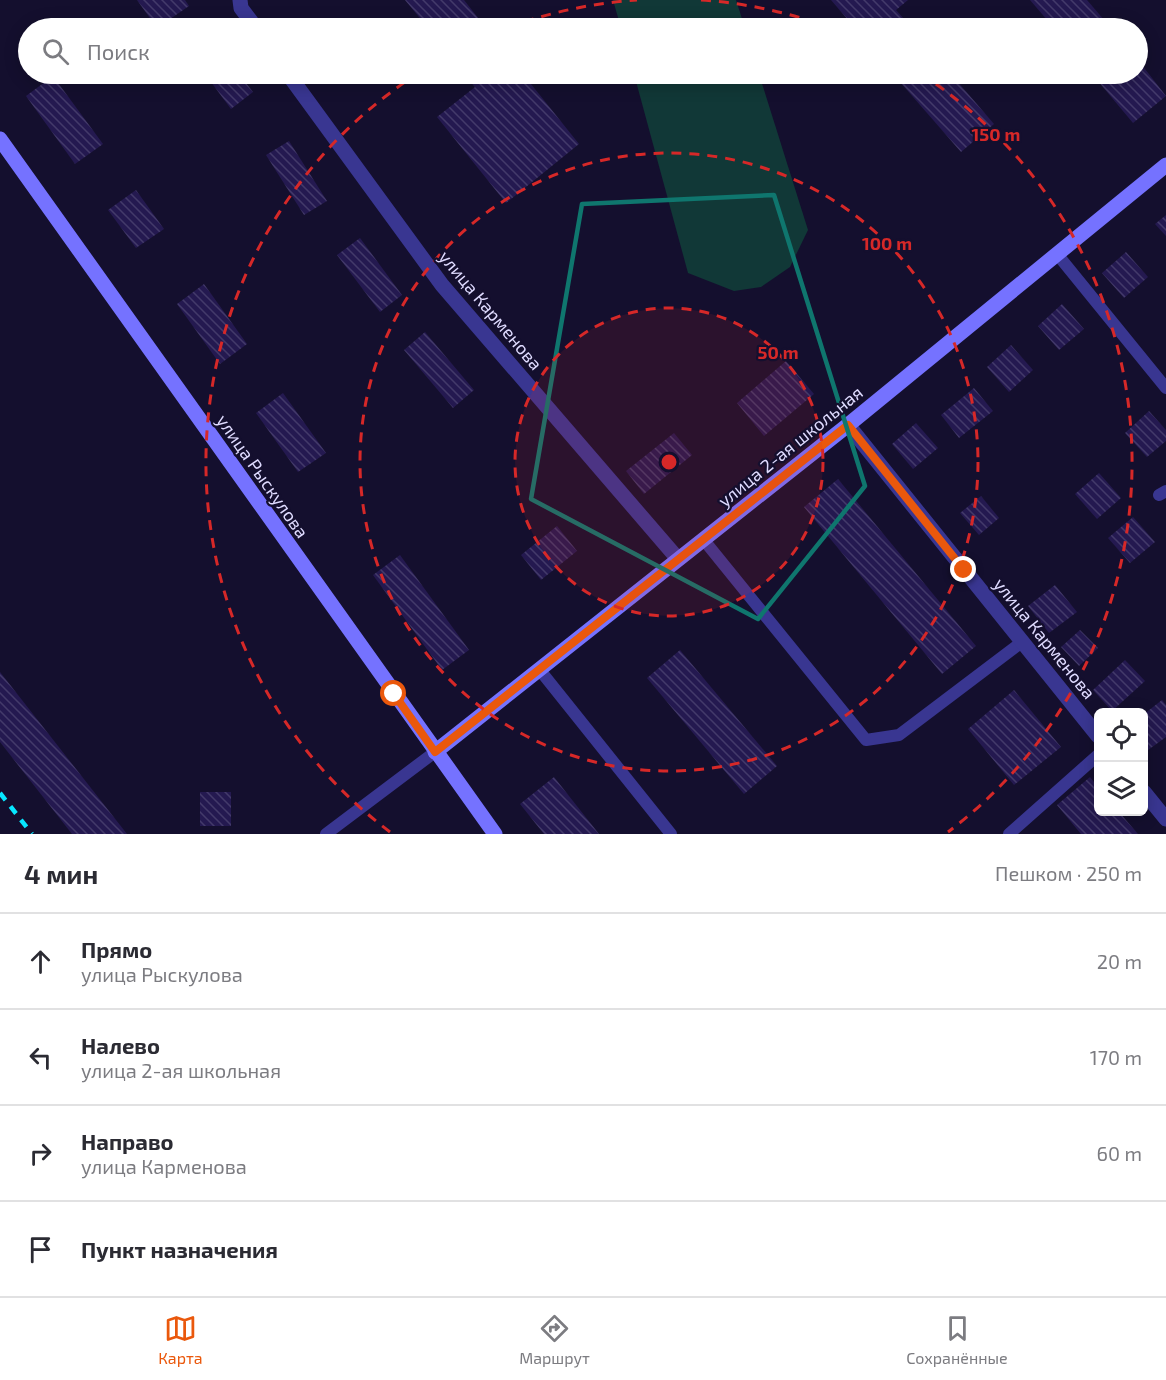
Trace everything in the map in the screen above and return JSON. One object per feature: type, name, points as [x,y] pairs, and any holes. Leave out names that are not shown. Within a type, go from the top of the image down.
[{"type":"street","points":[[239,3],[249,18]]},
{"type":"street","name":"улица Карменова","points":[[295,84],[441,285],[678,560]]},
{"type":"street","name":"улица Рыскулова","points":[[0,139],[495,834]]},
{"type":"street","name":"улица 2-ая школьная","points":[[435,752],[848,425],[1166,165]]},
{"type":"street","name":"улица Карменова","points":[[848,425],[1094,731]]},
{"type":"street","points":[[1148,798],[1166,819]]},
{"type":"lane","points":[[1057,254],[1166,388]]},
{"type":"lane","points":[[704,540],[866,740],[899,735],[1023,642]]},
{"type":"lane","points":[[539,669],[671,834]]},
{"type":"lane","points":[[326,834],[435,752]]},
{"type":"lane","points":[[1012,833],[1094,759]]},
{"type":"highlighted area","points":[[774,195],[865,486],[758,619],[531,499],[582,204]]},
{"type":"green space","points":[[613,0],[736,0],[742,18],[618,18]]},
{"type":"green space","points":[[637,84],[762,84],[808,230],[790,267],[761,287],[734,291],[688,273]]},
{"type":"building","points":[[137,0],[185,0],[189,6],[172,18],[150,18]]},
{"type":"building","points":[[405,0],[464,0],[478,18],[420,18]]},
{"type":"building","points":[[831,0],[908,0],[896,10],[903,18],[846,18]]},
{"type":"building","points":[[1030,0],[1087,0],[1102,18],[1045,18]]},
{"type":"building","points":[[1148,73],[1166,96],[1133,123],[1100,84],[1148,84]]},
{"type":"building","points":[[42,84],[59,84],[103,144],[75,164],[26,96]]},
{"type":"building","points":[[212,84],[247,84],[253,92],[231,109]]},
{"type":"building","points":[[472,84],[531,84],[579,144],[506,203],[437,117],[475,87]]},
{"type":"building","points":[[902,84],[960,84],[994,124],[961,152]]},
{"type":"building","points":[[289,141],[327,201],[304,215],[266,155]]},
{"type":"building","points":[[136,190],[164,229],[136,248],[108,210]]},
{"type":"building","points":[[1166,215],[1166,236],[1155,224]]},
{"type":"building","points":[[360,238],[402,295],[380,312],[337,255]]},
{"type":"building","points":[[1126,252],[1148,277],[1124,298],[1102,273]]},
{"type":"building","points":[[204,284],[247,344],[220,364],[177,304]]},
{"type":"building","points":[[1062,304],[1084,329],[1059,350],[1038,326]]},
{"type":"building","points":[[425,332],[474,390],[453,408],[404,350]]},
{"type":"building","points":[[1011,345],[1033,370],[1009,392],[987,367]]},
{"type":"building","points":[[786,361],[814,394],[764,436],[737,403]]},
{"type":"building","points":[[974,388],[993,411],[959,438],[941,415]]},
{"type":"building","points":[[283,393],[326,453],[298,472],[256,413]]},
{"type":"building","points":[[1149,411],[1166,430],[1166,441],[1147,457],[1125,433]]},
{"type":"building","points":[[916,423],[938,448],[913,469],[892,444]]},
{"type":"building","points":[[674,433],[692,455],[644,494],[626,471]]},
{"type":"building","points":[[1099,473],[1121,498],[1097,519],[1075,494]]},
{"type":"building","points":[[838,479],[976,646],[942,674],[804,507]]},
{"type":"building","points":[[981,496],[999,518],[979,535],[960,513]]},
{"type":"building","points":[[1133,517],[1155,542],[1130,563],[1108,538]]},
{"type":"building","points":[[557,526],[577,551],[541,580],[521,555]]},
{"type":"building","points":[[400,555],[469,650],[442,670],[373,575]]},
{"type":"building","points":[[1055,585],[1077,612],[1049,633],[1028,606]]},
{"type":"building","points":[[1080,630],[1098,648],[1079,666],[1061,647]]},
{"type":"building","points":[[680,650],[777,766],[744,794],[647,678]]},
{"type":"building","points":[[1125,660],[1145,681],[1115,708],[1109,708],[1093,690]]},
{"type":"building","points":[[0,672],[127,834],[72,834],[0,742]]},
{"type":"building","points":[[1014,690],[1061,747],[1014,785],[968,729]]},
{"type":"building","points":[[1162,700],[1166,705],[1166,737],[1148,750],[1148,711]]},
{"type":"building","points":[[554,777],[599,834],[544,834],[520,804]]},
{"type":"building","points":[[1090,777],[1094,782],[1094,816],[1122,816],[1138,834],[1081,834],[1057,805]]},
{"type":"building","points":[[200,792],[231,792],[231,826],[200,826]]},
{"type":"railway","points":[[0,793],[32,834]]},
{"type":"route","points":[[394,694],[435,752],[848,425],[964,570]]}]
